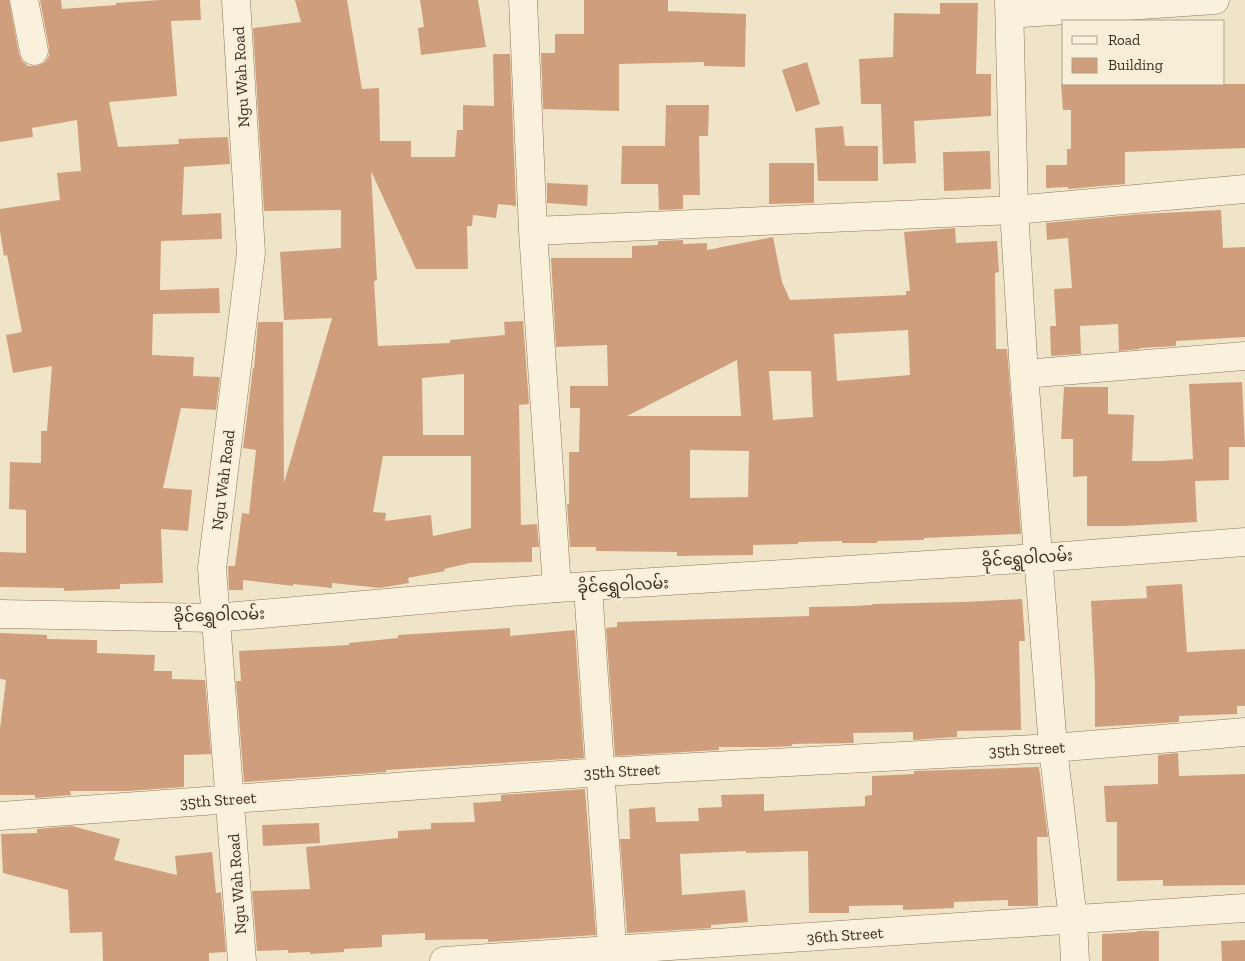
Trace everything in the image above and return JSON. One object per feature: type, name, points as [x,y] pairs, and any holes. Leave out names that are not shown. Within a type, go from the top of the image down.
[{"type":"street","points":[[24,0],[34,50]]},
{"type":"street","name":"Ngu Wah Road","points":[[236,0],[251,253],[212,568],[242,961]]},
{"type":"street","points":[[523,0],[533,231],[557,588]]},
{"type":"street","points":[[1075,961],[1073,920],[1053,748],[1024,374],[1014,210],[1010,7],[1215,0]]},
{"type":"street","points":[[533,231],[1014,210],[1245,189]]},
{"type":"street","points":[[1024,374],[1245,356]]},
{"type":"street","name":"ခိုင်ရွှေဝါလမ်း","points":[[0,614],[215,618],[557,588],[588,588],[1038,558],[1245,542]]},
{"type":"street","points":[[588,588],[613,955]]},
{"type":"street","name":"35th Street","points":[[0,816],[601,772],[1053,748],[1245,732]]},
{"type":"street","name":"36th Street","points":[[444,961],[613,955],[1245,908]]},
{"type":"building","points":[[0,0],[9,0],[22,61],[28,66],[37,66],[45,62],[49,56],[40,0],[61,0],[62,9],[160,0],[200,0],[201,20],[171,21],[177,96],[109,102],[118,147],[179,144],[178,139],[228,137],[230,164],[184,167],[182,215],[221,213],[222,239],[161,241],[160,290],[219,288],[220,313],[153,314],[152,355],[194,357],[193,376],[220,377],[216,410],[181,408],[163,488],[192,490],[188,531],[161,529],[163,583],[120,584],[120,589],[64,591],[64,588],[0,587],[0,552],[26,553],[26,510],[9,509],[10,462],[41,463],[41,431],[47,431],[52,366],[13,373],[6,335],[22,332],[7,255],[4,256],[0,231],[0,209],[60,200],[57,173],[81,171],[77,120],[32,128],[33,137],[0,142]]},
{"type":"building","points":[[295,0],[347,0],[362,89],[379,88],[380,141],[411,141],[411,157],[455,157],[457,130],[463,130],[463,105],[494,106],[493,54],[510,54],[516,206],[498,204],[496,218],[473,215],[472,226],[467,226],[468,269],[416,269],[371,171],[377,280],[374,281],[378,346],[450,343],[450,340],[505,335],[504,322],[523,321],[529,404],[519,405],[521,525],[537,524],[539,547],[532,547],[532,562],[470,563],[444,569],[445,571],[408,578],[409,583],[380,588],[332,583],[332,588],[293,584],[293,586],[243,580],[243,590],[229,590],[228,566],[235,566],[242,513],[249,514],[256,450],[243,448],[258,322],[283,322],[284,483],[332,318],[284,320],[280,252],[341,248],[341,210],[264,211],[253,28],[301,22]],"holes":[[[464,374],[464,435],[423,435],[422,378]],[[383,456],[471,456],[471,528],[433,536],[431,515],[385,521],[386,513],[373,512]]]},
{"type":"building","points":[[420,0],[478,0],[486,47],[421,55],[418,28],[424,27]]},
{"type":"building","points":[[584,0],[668,0],[668,11],[746,14],[745,67],[704,66],[704,62],[619,64],[619,111],[543,109],[541,53],[555,53],[555,34],[584,34]]},
{"type":"building","points":[[940,3],[978,3],[976,74],[991,74],[991,116],[914,121],[916,163],[883,164],[881,104],[861,104],[859,59],[893,57],[894,13],[940,14]]},
{"type":"building","points":[[807,62],[820,104],[796,112],[782,70]]},
{"type":"building","points":[[1061,84],[1245,84],[1245,148],[1125,152],[1125,184],[1068,189],[1068,187],[1046,188],[1046,165],[1067,165],[1067,149],[1071,149],[1071,110],[1063,110]]},
{"type":"building","points":[[666,105],[709,105],[708,136],[699,136],[700,195],[683,195],[683,209],[659,210],[658,184],[621,184],[622,146],[665,146]]},
{"type":"building","points":[[843,126],[845,146],[878,146],[878,181],[818,181],[815,128]]},
{"type":"building","points":[[990,151],[991,189],[944,191],[943,152]]},
{"type":"building","points":[[769,163],[814,163],[814,203],[769,204]]},
{"type":"building","points":[[547,183],[588,185],[587,206],[547,203]]},
{"type":"building","points":[[1221,210],[1223,248],[1245,247],[1245,337],[1176,341],[1176,346],[1119,351],[1118,324],[1080,326],[1081,354],[1051,356],[1050,326],[1056,326],[1054,289],[1072,288],[1068,238],[1047,240],[1046,223],[1141,214]]},
{"type":"building","points":[[955,228],[956,243],[997,241],[999,272],[995,273],[996,349],[1007,349],[1021,534],[924,538],[924,540],[877,541],[877,543],[842,543],[842,541],[753,545],[753,555],[677,556],[677,552],[596,551],[596,547],[570,547],[567,504],[569,504],[569,452],[579,452],[580,408],[570,408],[570,386],[608,386],[607,345],[556,347],[551,258],[632,258],[632,246],[658,245],[658,241],[683,240],[683,244],[707,243],[707,250],[773,237],[782,282],[790,300],[906,295],[906,291],[910,291],[904,232]],"holes":[[[908,330],[910,375],[837,381],[834,334]],[[737,360],[741,416],[627,416]],[[769,371],[811,371],[813,417],[773,420]],[[690,450],[749,451],[748,497],[690,498]]]},
{"type":"building","points":[[1242,382],[1245,447],[1229,447],[1229,480],[1195,481],[1197,522],[1087,526],[1087,476],[1073,477],[1073,439],[1061,439],[1064,387],[1108,387],[1108,414],[1134,415],[1132,461],[1161,461],[1193,459],[1189,384]]},
{"type":"building","points":[[1182,584],[1187,652],[1245,649],[1245,706],[1237,706],[1237,714],[1179,716],[1179,722],[1095,727],[1091,601],[1147,598],[1146,586]]},
{"type":"building","points":[[1022,599],[1025,641],[1019,641],[1021,730],[957,731],[957,737],[913,740],[913,732],[853,733],[854,743],[792,744],[792,746],[773,747],[719,747],[719,750],[615,756],[606,628],[617,627],[617,622],[809,616],[809,607]]},
{"type":"building","points":[[510,628],[510,636],[575,630],[584,758],[386,770],[386,772],[244,782],[236,681],[241,681],[239,651],[349,645],[349,643],[398,638],[398,635]]},
{"type":"building","points":[[0,633],[47,635],[47,639],[97,640],[97,653],[155,655],[154,671],[172,671],[172,679],[205,680],[211,754],[184,755],[184,787],[128,791],[70,791],[71,795],[35,798],[35,795],[0,795],[0,729],[6,680],[0,679]]},
{"type":"building","points":[[1178,753],[1179,776],[1245,774],[1245,885],[1163,886],[1163,880],[1117,881],[1117,822],[1106,822],[1104,786],[1158,784],[1158,755]]},
{"type":"building","points":[[1039,767],[1048,837],[1037,837],[1038,906],[1008,906],[1008,900],[954,902],[954,908],[903,910],[903,905],[849,906],[849,913],[809,913],[808,851],[680,854],[682,895],[745,890],[748,922],[711,925],[711,928],[627,933],[620,839],[630,839],[629,809],[655,807],[656,822],[699,821],[698,808],[722,807],[721,795],[764,794],[764,811],[865,806],[865,796],[872,795],[872,776],[914,774],[914,771]]},
{"type":"building","points":[[585,789],[596,935],[488,942],[488,939],[425,940],[425,933],[382,935],[382,947],[344,949],[344,952],[310,954],[310,952],[288,953],[288,950],[257,951],[252,891],[310,889],[306,847],[398,838],[398,831],[431,829],[431,823],[475,822],[473,803],[501,801],[501,795]]},
{"type":"building","points":[[319,823],[320,843],[263,846],[262,825]]},
{"type":"building","points":[[72,826],[120,839],[114,860],[177,875],[175,856],[212,852],[216,893],[221,892],[226,952],[209,953],[209,961],[103,961],[102,932],[70,933],[68,890],[3,873],[1,834],[37,833],[37,829]]},
{"type":"building","points":[[1159,931],[1159,961],[1102,961],[1102,934]]},
{"type":"building","points":[[1245,940],[1245,961],[1222,961],[1221,941]]}]
